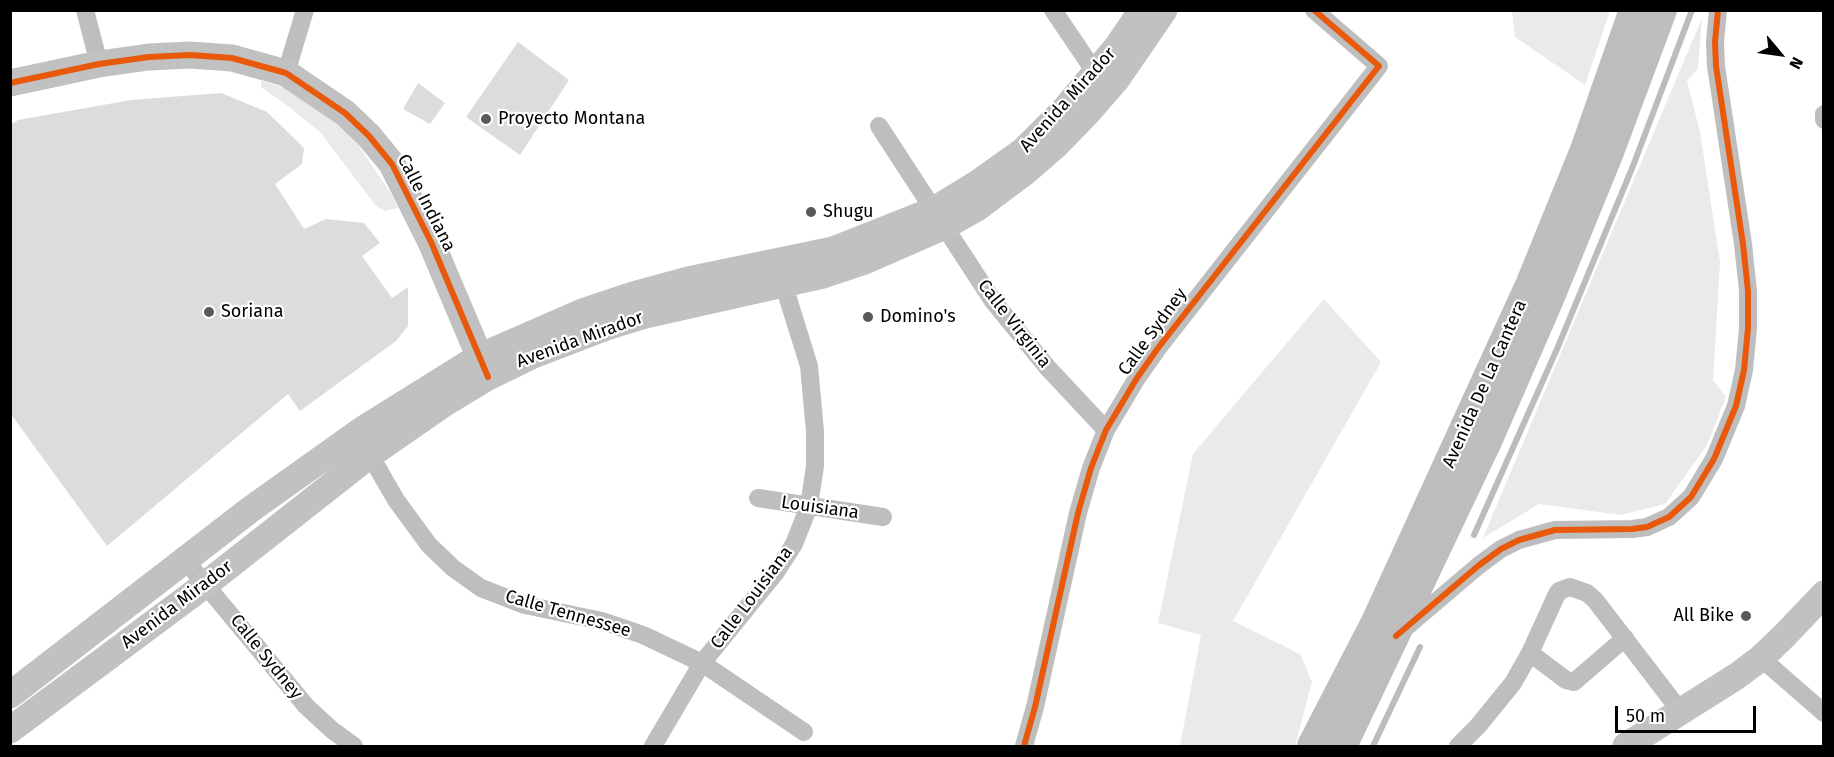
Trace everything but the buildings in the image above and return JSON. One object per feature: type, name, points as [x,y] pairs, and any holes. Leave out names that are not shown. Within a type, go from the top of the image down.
[{"type":"main road","name":"Avenida Mirador","points":[[1102,81],[1142,10]]},
{"type":"main road","name":"Avenida Mirador","points":[[10,695],[251,509],[362,430],[484,367],[531,356],[609,326],[780,273],[823,275],[865,261],[939,218],[977,208],[1056,145],[1102,81],[1164,10]]},
{"type":"main road","name":"Avenida De La Cantera","points":[[1312,747],[1376,622],[1531,283],[1585,150],[1634,10]]},
{"type":"main road","name":"Avenida De La Cantera","points":[[1342,747],[1488,439],[1549,299],[1609,152],[1662,10]]},
{"type":"main road","name":"Calle Indiana","points":[[10,83],[99,64],[149,57],[190,55],[231,58],[286,73],[345,113],[369,136],[392,164],[431,242],[484,367]]},
{"type":"main road","name":"Avenida Mirador","points":[[10,730],[206,584],[370,455],[445,403],[484,367]]},
{"type":"main road","points":[[1626,747],[1761,658],[1824,594]]},
{"type":"street","points":[[85,10],[99,64]]},
{"type":"street","points":[[286,73],[305,10]]},
{"type":"street","points":[[1053,10],[1102,81]]},
{"type":"street","name":"Calle Sydney","points":[[1024,747],[1078,513],[1091,468],[1106,430],[1158,348],[1379,66],[1314,10]]},
{"type":"street","points":[[1396,636],[1478,566],[1501,549],[1519,540],[1555,530],[1639,528],[1659,523],[1669,517],[1690,497],[1714,459],[1736,406],[1744,370],[1748,328],[1748,291],[1743,244],[1716,66],[1715,42],[1718,10]]},
{"type":"street","points":[[1824,114],[1824,120]]},
{"type":"street","name":"Calle Virginia","points":[[879,126],[993,301],[1017,333],[1106,430]]},
{"type":"street","name":"Calle Louisiana","points":[[653,747],[702,663],[776,572],[794,544],[808,506],[815,466],[815,431],[808,366],[780,273]]},
{"type":"street","name":"Calle Tennessee","points":[[370,455],[396,500],[429,545],[453,568],[481,588],[525,605],[602,621],[644,635],[702,663],[804,732]]},
{"type":"street","name":"Louisiana","points":[[758,498],[883,517]]},
{"type":"street","name":"Calle Sydney","points":[[185,560],[306,706],[354,747]]},
{"type":"street","points":[[1458,747],[1503,696],[1530,653],[1559,591],[1570,587],[1579,589],[1595,600],[1681,712]]},
{"type":"street","points":[[1530,653],[1566,680],[1574,682],[1625,638]]},
{"type":"street","points":[[1761,658],[1824,713]]},
{"type":"shaded area","points":[[1512,11],[1610,11],[1585,85],[1515,37]]},
{"type":"shaded area","points":[[1702,18],[1698,69],[1687,81],[1700,132],[1720,262],[1713,380],[1726,397],[1707,445],[1665,504],[1621,515],[1539,504],[1483,538]]},
{"type":"shaded area","points":[[261,81],[287,88],[322,110],[357,143],[398,208],[385,211],[376,206],[320,132],[261,87]]},
{"type":"shaded area","points":[[1324,299],[1381,362],[1233,621],[1300,654],[1312,682],[1295,746],[1180,746],[1201,635],[1158,623],[1193,454]]},
{"type":"waterway","points":[[1474,535],[1557,349],[1633,166],[1692,10]]},
{"type":"waterway","points":[[1373,746],[1420,647]]},
{"type":"cycle path","points":[[1024,746],[1035,707],[1078,513],[1091,468],[1106,430],[1158,348],[1379,66],[1314,10]]},
{"type":"cycle path","points":[[1396,636],[1478,566],[1501,549],[1519,540],[1555,530],[1647,527],[1669,517],[1691,497],[1714,459],[1736,406],[1744,370],[1748,328],[1748,291],[1743,244],[1716,66],[1715,42],[1718,10]]},
{"type":"cycle path","points":[[10,83],[99,64],[149,57],[190,55],[232,58],[286,73],[345,113],[369,136],[392,164],[431,242],[488,377]]},
{"type":"place","name":"Proyecto Montana","points":[[486,119]]},
{"type":"place","name":"Shugu","points":[[811,212]]},
{"type":"place","name":"Soriana","points":[[209,312]]},
{"type":"place","name":"Domino's","points":[[868,317]]},
{"type":"place","name":"All Bike","points":[[1746,616]]}]
